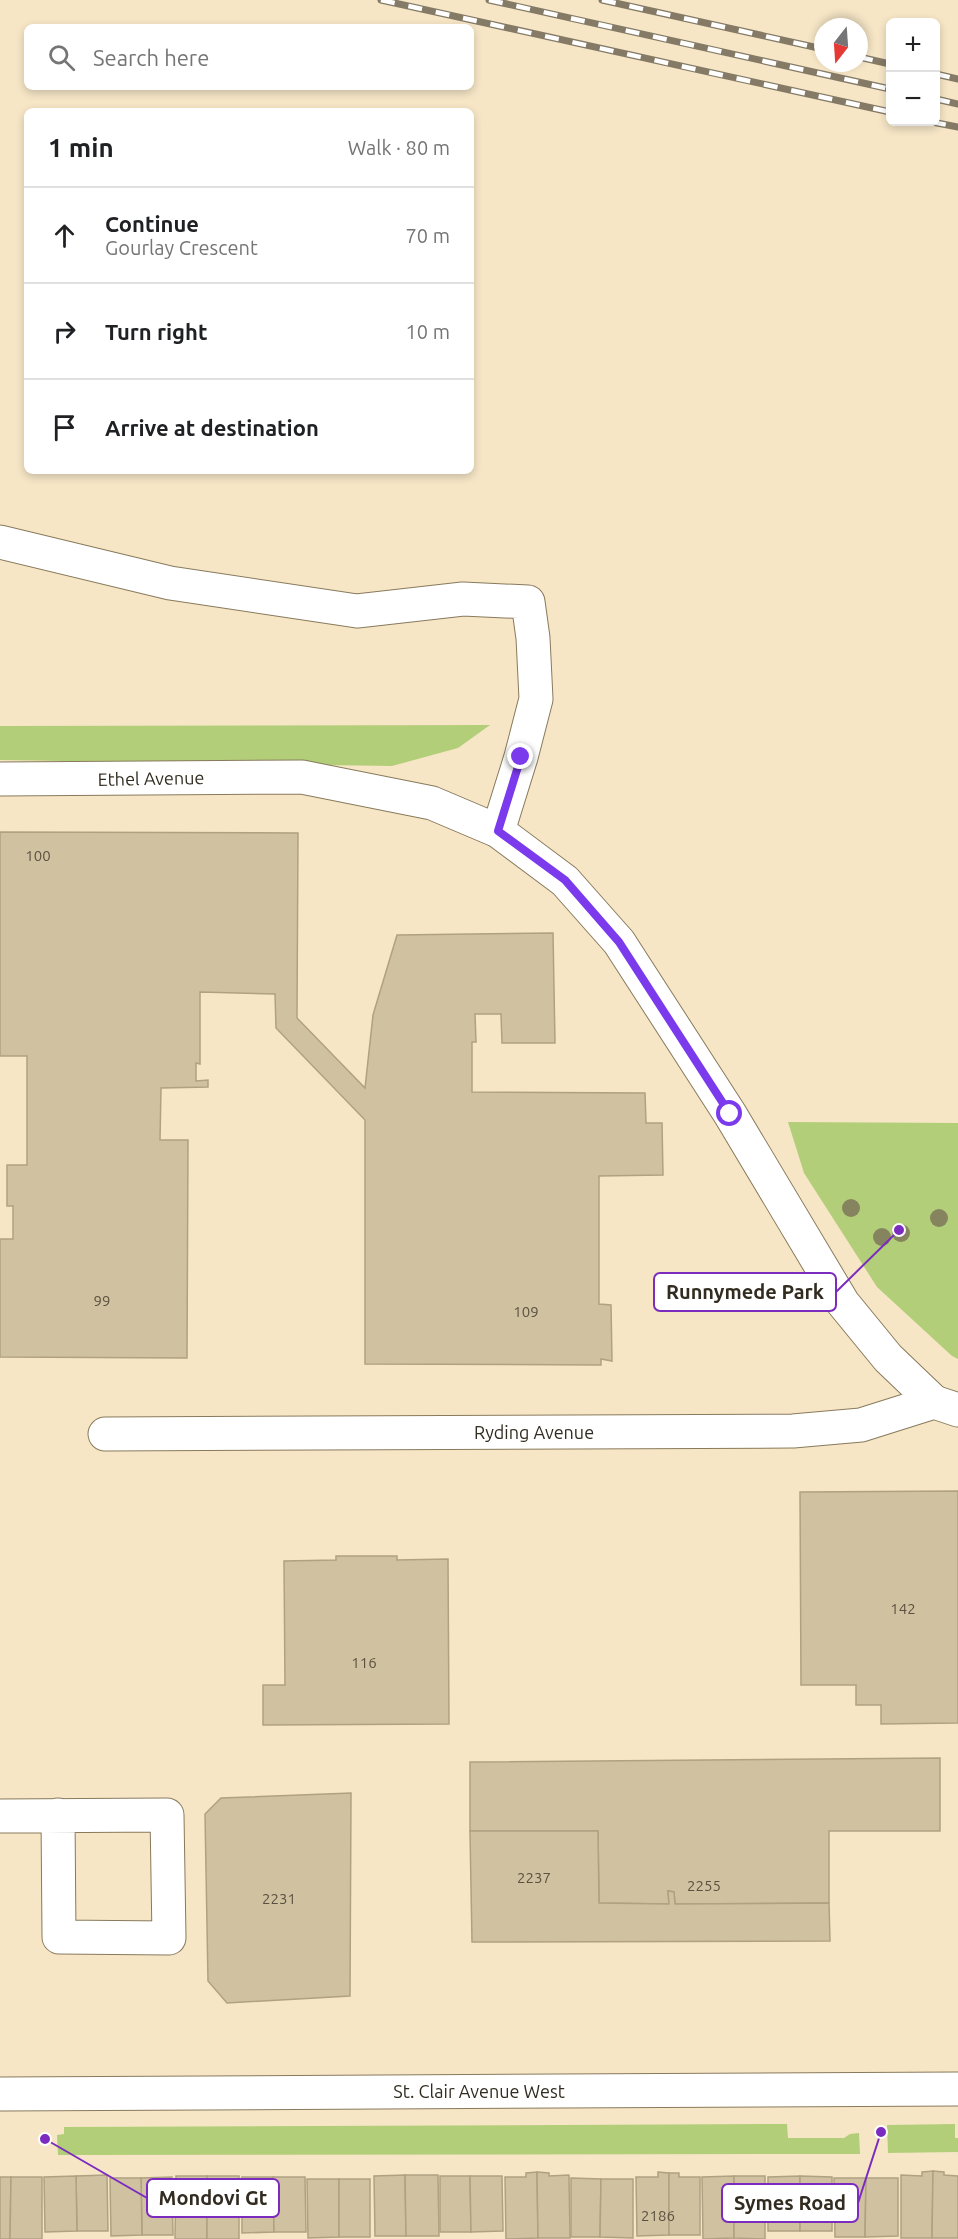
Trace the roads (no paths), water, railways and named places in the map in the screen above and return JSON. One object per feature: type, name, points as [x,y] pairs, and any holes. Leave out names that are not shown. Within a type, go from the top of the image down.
[{"type":"street","points":[[0,542],[170,583],[357,611],[463,599],[528,602],[533,638],[536,699],[498,831]]},
{"type":"street","name":"Ethel Avenue","points":[[0,780],[302,777],[432,803],[498,831],[565,880],[619,942],[730,1114],[843,1303],[888,1358],[946,1406]]},
{"type":"street","name":"Ryding Avenue","points":[[105,1434],[793,1431],[861,1425],[946,1406]]},
{"type":"street","points":[[0,1816],[58,1815],[167,1815],[169,1938],[59,1937],[58,1815]]},
{"type":"street","name":"St. Clair Avenue West","points":[[0,2094],[958,2089]]},
{"type":"railway","points":[[381,0],[886,111]]},
{"type":"railway","points":[[489,0],[886,88]]},
{"type":"railway","points":[[602,0],[814,47]]},
{"type":"railway","points":[[868,59],[886,63]]},
{"type":"railway","points":[[940,75],[958,79]]},
{"type":"railway","points":[[940,100],[958,104]]},
{"type":"railway","points":[[940,124],[958,127]]},
{"type":"place","name":"Runnymede Park","points":[[899,1230]]},
{"type":"place","name":"Symes Road","points":[[881,2132]]},
{"type":"place","name":"Mondovi Gt","points":[[45,2139]]}]
